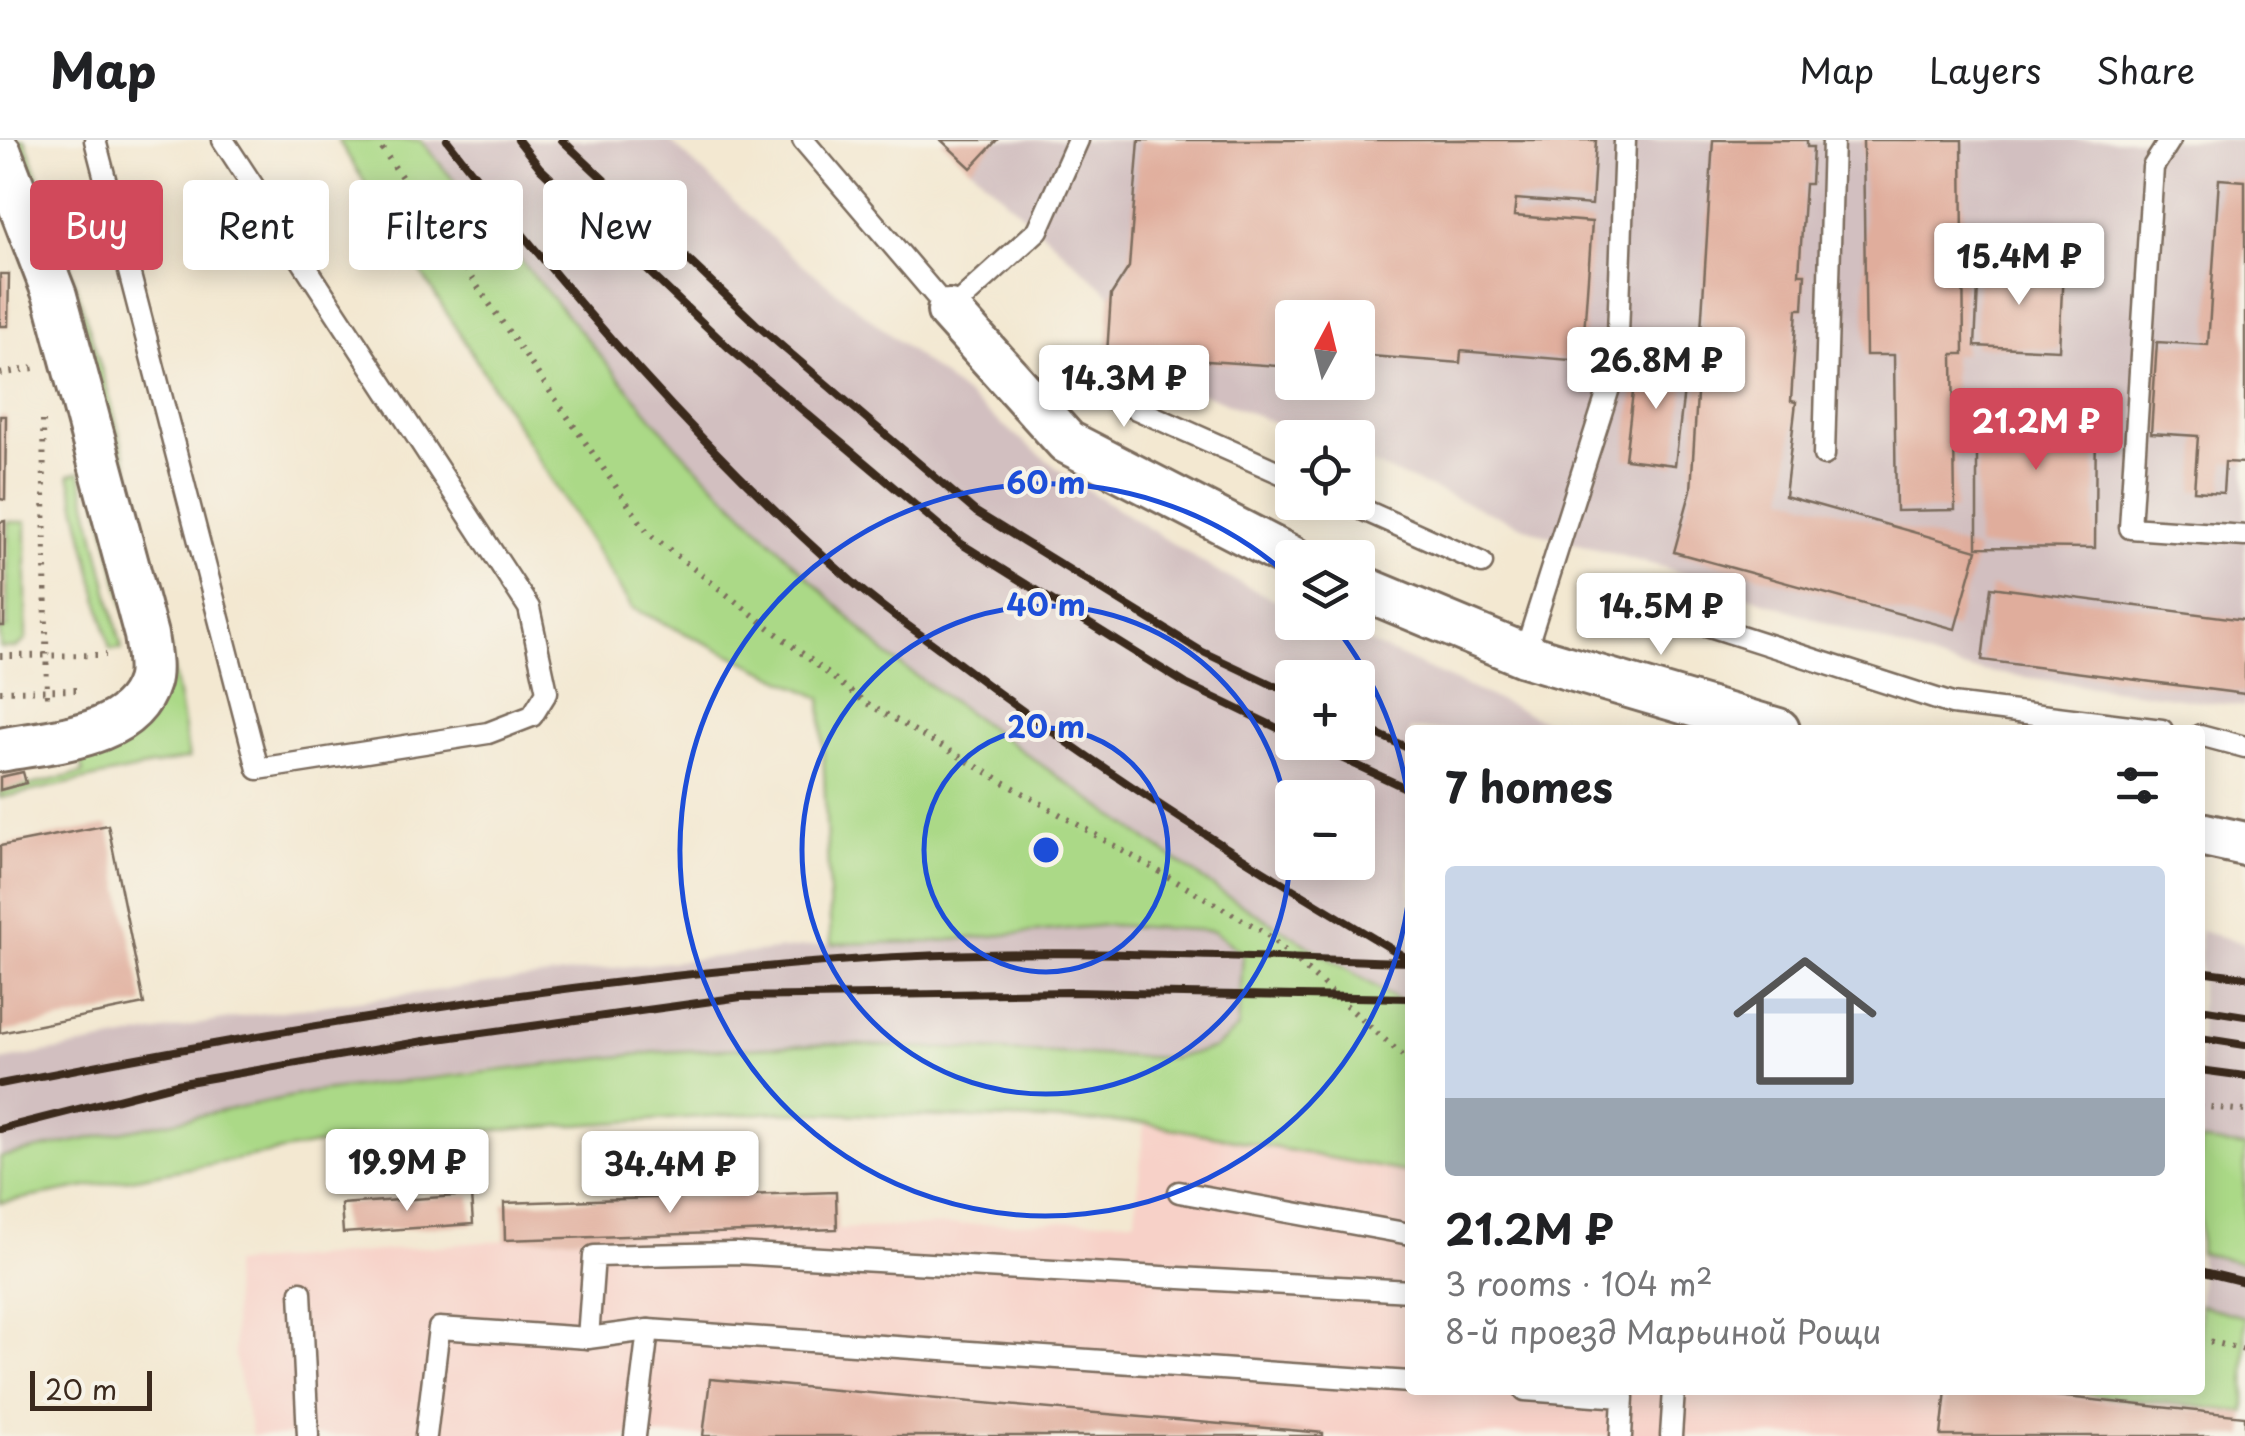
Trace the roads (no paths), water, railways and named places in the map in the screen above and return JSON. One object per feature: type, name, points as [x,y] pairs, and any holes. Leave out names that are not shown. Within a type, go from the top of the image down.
[{"type":"street","points":[[0,153],[55,296],[146,635],[150,678],[136,710],[102,728],[0,750]]},
{"type":"street","points":[[949,311],[1067,442],[1275,549]]},
{"type":"street","points":[[1375,593],[1524,655],[1761,725]]},
{"type":"street","points":[[2205,835],[2245,844]]},
{"type":"lane","points":[[95,140],[258,769],[488,732],[532,716],[547,692],[528,608],[223,140]]},
{"type":"lane","points":[[802,140],[949,311],[1038,230],[1078,140]]},
{"type":"lane","points":[[1524,655],[1617,363],[1625,140]]},
{"type":"lane","points":[[1824,455],[1833,140]]},
{"type":"lane","points":[[2170,140],[2153,167],[2130,528],[2245,536]]},
{"type":"lane","points":[[1025,396],[1059,385],[1096,390],[1275,470]]},
{"type":"lane","points":[[1375,515],[1482,563]]},
{"type":"lane","points":[[1691,620],[1952,704],[2122,725]]},
{"type":"lane","points":[[2205,736],[2245,747]]},
{"type":"lane","points":[[1180,1192],[1405,1233]]},
{"type":"lane","points":[[588,1338],[594,1256],[734,1253],[1405,1290]]},
{"type":"lane","points":[[301,1292],[308,1436]]},
{"type":"lane","points":[[426,1436],[439,1328],[588,1338],[648,1330],[1405,1382]]},
{"type":"lane","points":[[635,1436],[648,1330]]},
{"type":"lane","points":[[1622,1436],[1623,1395]]},
{"type":"lane","points":[[1670,1436],[1674,1395]]},
{"type":"railway","points":[[447,140],[638,369],[740,477],[862,590],[1011,703],[1122,780],[1405,957]]},
{"type":"railway","points":[[518,140],[540,168],[729,348],[960,543],[1186,684],[1275,727]]},
{"type":"railway","points":[[562,140],[756,324],[976,512],[1201,651],[1275,686]]},
{"type":"railway","points":[[1375,733],[1405,747]]},
{"type":"railway","points":[[1346,760],[1405,788]]},
{"type":"railway","points":[[0,1084],[424,1009],[744,969],[991,954],[1405,962]]},
{"type":"railway","points":[[2205,972],[2245,977]]},
{"type":"railway","points":[[0,1129],[177,1084],[424,1041],[741,997],[1071,992],[1405,998]]},
{"type":"railway","points":[[2205,1010],[2245,1016]]},
{"type":"railway","points":[[2205,1039],[2245,1045]]},
{"type":"railway","points":[[2205,1071],[2245,1076]]},
{"type":"railway","points":[[2205,1272],[2245,1282]]}]
